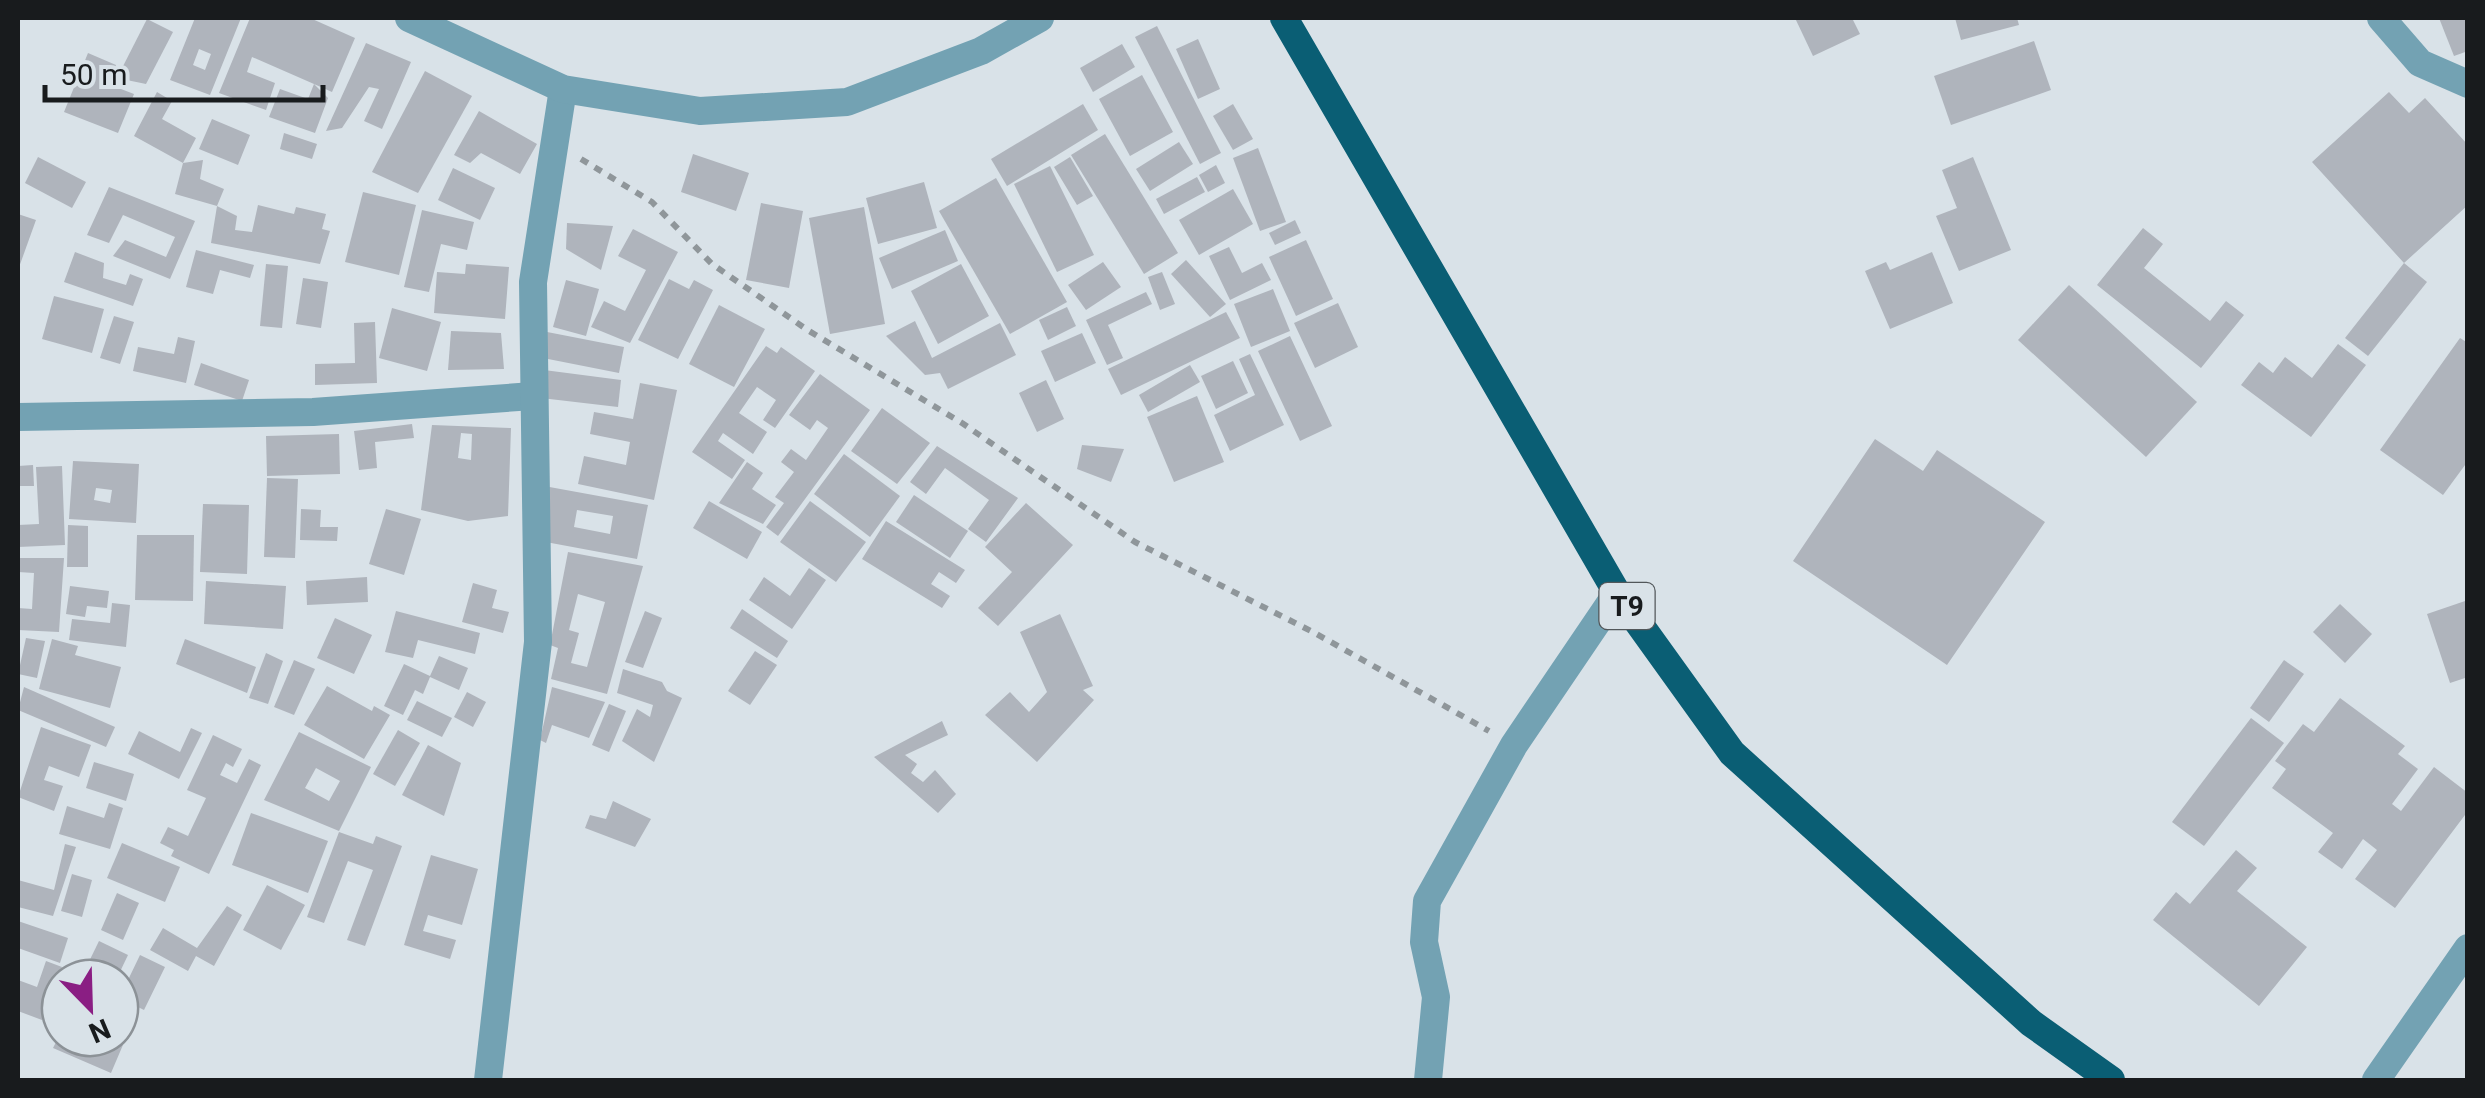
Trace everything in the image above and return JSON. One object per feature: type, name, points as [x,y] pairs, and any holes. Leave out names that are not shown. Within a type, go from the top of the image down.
[{"type":"highway","name":"T9","points":[[1284,18],[1617,592],[1732,753],[2032,1024],[2111,1080]]},
{"type":"street","points":[[409,18],[562,89],[700,111],[848,102],[981,51],[1040,18]]},
{"type":"street","points":[[2381,18],[2420,63],[2468,84]]},
{"type":"street","points":[[488,1080],[501,933],[521,809],[538,642],[533,282],[562,89]]},
{"type":"street","points":[[18,417],[313,412],[533,396]]},
{"type":"street","points":[[1428,1080],[1436,997],[1424,942],[1427,901],[1514,745],[1617,592]]},
{"type":"street","points":[[2376,1080],[2468,948]]},
{"type":"path","points":[[570,152],[652,202],[712,264],[744,287],[962,423],[1136,542],[1313,632],[1514,745]]},
{"type":"building","points":[[195,18],[241,18],[210,95],[170,80]],"holes":[[[199,49],[211,54],[205,70],[193,65]]]},
{"type":"building","points":[[250,18],[310,18],[355,38],[332,92],[252,57],[247,72],[275,83],[266,110],[219,93]]},
{"type":"building","points":[[1795,18],[1852,18],[1860,34],[1813,56]]},
{"type":"building","points":[[1955,18],[2017,18],[2019,25],[1961,40]]},
{"type":"building","points":[[2439,18],[2468,18],[2468,51],[2454,56]]},
{"type":"building","points":[[147,19],[173,32],[146,84],[117,78]]},
{"type":"building","points":[[1157,26],[1221,153],[1200,164],[1135,37]]},
{"type":"building","points":[[1198,39],[1220,89],[1198,99],[1176,49]]},
{"type":"building","points":[[2034,41],[2051,90],[1951,125],[1934,76]]},
{"type":"building","points":[[366,43],[411,62],[382,129],[364,121],[379,89],[369,87],[342,128],[326,131]]},
{"type":"building","points":[[1122,44],[1135,67],[1093,92],[1080,68]]},
{"type":"building","points":[[88,53],[116,65],[108,84],[134,94],[118,133],[64,112]]},
{"type":"building","points":[[425,71],[472,96],[418,193],[372,172]]},
{"type":"building","points":[[1142,75],[1173,132],[1130,156],[1099,99]]},
{"type":"building","points":[[314,84],[328,98],[315,133],[269,117],[280,89],[308,99]]},
{"type":"building","points":[[157,92],[172,101],[162,119],[196,138],[183,163],[134,136]]},
{"type":"building","points":[[2389,92],[2409,113],[2425,98],[2468,145],[2468,205],[2404,263],[2312,162]]},
{"type":"building","points":[[1083,104],[1098,130],[1007,186],[991,159]]},
{"type":"building","points":[[1233,104],[1253,139],[1233,150],[1213,116]]},
{"type":"building","points":[[479,111],[537,144],[520,174],[481,153],[470,163],[454,155]]},
{"type":"building","points":[[212,119],[250,135],[238,165],[199,149]]},
{"type":"building","points":[[284,133],[317,144],[312,159],[280,149]]},
{"type":"building","points":[[1105,134],[1178,253],[1144,274],[1071,155]]},
{"type":"building","points":[[1179,142],[1193,164],[1150,191],[1136,169]]},
{"type":"building","points":[[1258,148],[1286,222],[1260,231],[1233,158]]},
{"type":"building","points":[[693,154],[749,173],[736,211],[681,192]]},
{"type":"building","points":[[38,157],[86,182],[72,208],[25,183]]},
{"type":"building","points":[[1070,157],[1093,196],[1077,205],[1054,167]]},
{"type":"building","points":[[1973,157],[2011,250],[1959,271],[1936,216],[1957,208],[1942,170]]},
{"type":"building","points":[[203,160],[200,179],[224,189],[217,206],[175,194],[183,163]]},
{"type":"building","points":[[1216,165],[1225,183],[1208,192],[1199,175]]},
{"type":"building","points":[[1050,166],[1094,255],[1057,272],[1014,184]]},
{"type":"building","points":[[453,168],[495,188],[480,220],[438,200]]},
{"type":"building","points":[[1197,177],[1205,192],[1164,214],[1156,199]]},
{"type":"building","points":[[996,178],[1067,302],[1010,334],[939,211]]},
{"type":"building","points":[[924,182],[937,228],[878,244],[866,198]]},
{"type":"building","points":[[109,187],[195,221],[170,279],[113,256],[125,240],[166,257],[175,237],[123,215],[109,243],[87,235]]},
{"type":"building","points":[[1233,189],[1253,224],[1199,255],[1179,220]]},
{"type":"building","points":[[363,192],[416,205],[399,275],[345,262]]},
{"type":"building","points":[[761,203],[803,211],[789,288],[746,280]]},
{"type":"building","points":[[258,205],[294,214],[296,207],[326,214],[322,229],[330,231],[320,264],[211,243],[217,206],[237,216],[235,230],[252,232]]},
{"type":"building","points":[[864,207],[885,324],[830,334],[809,218]]},
{"type":"building","points":[[422,210],[474,222],[467,250],[441,244],[429,292],[404,287]]},
{"type":"building","points":[[18,214],[36,220],[18,270]]},
{"type":"building","points":[[1295,220],[1301,233],[1275,245],[1269,233]]},
{"type":"building","points":[[567,223],[613,226],[601,270],[566,249]]},
{"type":"building","points":[[2143,228],[2163,244],[2144,268],[2210,321],[2226,301],[2244,315],[2201,368],[2097,285]]},
{"type":"building","points":[[633,229],[678,252],[630,343],[591,327],[604,301],[625,311],[646,270],[618,256]]},
{"type":"building","points":[[945,230],[958,261],[892,289],[879,258]]},
{"type":"building","points":[[1306,240],[1333,299],[1296,316],[1269,257]]},
{"type":"building","points":[[1229,247],[1242,273],[1262,263],[1271,280],[1230,300],[1209,256]]},
{"type":"building","points":[[196,250],[254,265],[250,278],[220,270],[213,294],[186,287]]},
{"type":"building","points":[[75,252],[104,263],[103,278],[126,285],[130,274],[143,279],[133,306],[64,282]]},
{"type":"building","points":[[1932,252],[1953,303],[1890,329],[1865,271],[1886,262],[1890,270]]},
{"type":"building","points":[[1186,260],[1226,304],[1210,317],[1171,274]]},
{"type":"building","points":[[1103,262],[1121,287],[1086,310],[1068,285]]},
{"type":"building","points":[[2404,263],[2427,282],[2368,356],[2345,338]]},
{"type":"building","points":[[266,264],[288,266],[282,328],[260,326]]},
{"type":"building","points":[[466,264],[509,267],[505,319],[434,313],[437,272],[465,274]]},
{"type":"building","points":[[961,264],[989,316],[938,344],[911,291]]},
{"type":"building","points":[[1162,272],[1175,304],[1160,310],[1148,277]]},
{"type":"building","points":[[303,278],[328,282],[321,328],[296,324]]},
{"type":"building","points":[[669,279],[689,289],[694,280],[713,290],[678,359],[638,340]]},
{"type":"building","points":[[566,280],[599,289],[586,336],[553,327]]},
{"type":"building","points":[[2069,285],[2197,402],[2146,457],[2018,340]]},
{"type":"building","points":[[1273,289],[1290,331],[1251,347],[1234,304]]},
{"type":"building","points":[[1146,292],[1152,304],[1108,325],[1123,358],[1107,365],[1086,320]]},
{"type":"building","points":[[54,296],[104,309],[92,353],[42,339]]},
{"type":"building","points":[[1338,303],[1358,347],[1315,368],[1294,323]]},
{"type":"building","points":[[719,305],[765,329],[734,387],[689,364]]},
{"type":"building","points":[[1067,307],[1076,326],[1048,340],[1039,320]]},
{"type":"building","points":[[392,308],[441,322],[427,371],[379,358]]},
{"type":"building","points":[[1226,312],[1240,338],[1121,395],[1108,369]]},
{"type":"building","points":[[114,316],[134,322],[120,364],[100,358]]},
{"type":"building","points":[[915,321],[932,358],[1000,323],[1016,355],[948,389],[940,373],[925,375],[886,336]]},
{"type":"building","points":[[375,322],[377,383],[315,385],[315,364],[355,363],[354,323]]},
{"type":"building","points":[[451,331],[501,333],[504,369],[448,370]]},
{"type":"building","points":[[542,331],[624,347],[619,373],[538,357]]},
{"type":"building","points":[[1082,333],[1096,363],[1055,382],[1041,351]]},
{"type":"building","points":[[1290,336],[1332,426],[1300,441],[1258,351]]},
{"type":"building","points":[[178,337],[195,341],[186,383],[133,371],[138,347],[174,354]]},
{"type":"building","points":[[2460,338],[2468,343],[2468,461],[2443,495],[2380,450]]},
{"type":"building","points":[[2338,344],[2366,365],[2311,437],[2241,385],[2259,362],[2273,373],[2285,357],[2312,378]]},
{"type":"building","points":[[766,346],[777,353],[781,347],[815,371],[775,428],[763,420],[776,400],[757,387],[739,413],[767,432],[753,454],[723,433],[718,441],[745,460],[732,479],[692,452]]},
{"type":"building","points":[[1250,354],[1284,425],[1230,451],[1214,415],[1255,395],[1239,359]]},
{"type":"building","points":[[1233,361],[1248,393],[1216,409],[1201,376]]},
{"type":"building","points":[[201,363],[249,380],[242,401],[194,385]]},
{"type":"building","points":[[1190,365],[1200,382],[1148,412],[1139,395]]},
{"type":"building","points":[[544,370],[621,380],[618,407],[541,398]]},
{"type":"building","points":[[820,374],[870,410],[778,536],[766,527],[784,503],[775,497],[794,472],[781,462],[791,449],[806,460],[828,428],[817,420],[810,430],[789,415]]},
{"type":"building","points":[[1046,380],[1064,419],[1037,432],[1019,393]]},
{"type":"building","points":[[640,383],[677,390],[654,500],[578,484],[584,456],[626,465],[630,442],[590,434],[594,412],[633,419]]},
{"type":"building","points":[[1197,396],[1224,462],[1174,482],[1147,417]]},
{"type":"building","points":[[882,408],[930,443],[897,484],[851,451]]},
{"type":"building","points":[[412,424],[414,438],[375,442],[377,468],[359,470],[354,431]]},
{"type":"building","points":[[432,425],[511,428],[508,516],[468,521],[421,510]],"holes":[[[461,433],[472,434],[471,460],[458,458]]]},
{"type":"building","points":[[339,434],[340,474],[267,476],[266,436]]},
{"type":"building","points":[[1875,439],[1923,471],[1937,450],[2045,522],[1947,665],[1793,561]]},
{"type":"building","points":[[1082,445],[1124,449],[1111,482],[1077,469]]},
{"type":"building","points":[[937,446],[1018,498],[986,542],[968,529],[989,500],[945,468],[926,494],[910,482]]},
{"type":"building","points":[[844,454],[900,496],[870,537],[814,494]]},
{"type":"building","points":[[73,461],[139,464],[136,523],[69,519]],"holes":[[[96,488],[112,490],[110,503],[94,500]]]},
{"type":"building","points":[[747,462],[763,473],[752,489],[776,505],[763,524],[719,503]]},
{"type":"building","points":[[33,465],[34,486],[18,486],[18,466]]},
{"type":"building","points":[[62,466],[65,545],[18,547],[18,525],[39,524],[36,467]]},
{"type":"building","points":[[267,478],[298,479],[295,558],[264,557]]},
{"type":"building","points":[[544,486],[648,505],[637,559],[535,540]],"holes":[[[577,510],[613,516],[610,534],[574,527]]]},
{"type":"building","points":[[914,495],[968,531],[950,558],[896,522]]},
{"type":"building","points":[[709,501],[762,532],[747,559],[693,528]]},
{"type":"building","points":[[810,501],[866,542],[836,582],[780,542]]},
{"type":"building","points":[[1026,503],[1073,545],[998,626],[978,608],[1012,572],[985,547]]},
{"type":"building","points":[[203,504],[249,505],[247,574],[200,572]]},
{"type":"building","points":[[301,509],[321,510],[320,527],[338,527],[337,541],[300,540]]},
{"type":"building","points":[[386,509],[421,519],[404,575],[369,564]]},
{"type":"building","points":[[886,521],[965,570],[956,583],[939,572],[931,584],[950,596],[942,608],[862,559]]},
{"type":"building","points":[[68,525],[88,526],[88,567],[67,567]]},
{"type":"building","points":[[137,535],[194,535],[193,601],[135,600]]},
{"type":"building","points":[[568,552],[643,566],[607,694],[551,679],[558,648],[550,645]],"holes":[[[578,594],[605,602],[587,667],[571,663],[579,633],[569,630]]]},
{"type":"building","points":[[18,558],[64,558],[59,632],[18,630],[18,608],[32,609],[34,573],[18,572]]},
{"type":"building","points":[[809,568],[826,580],[792,629],[749,600],[764,577],[790,596]]},
{"type":"building","points":[[367,577],[368,602],[307,605],[306,581]]},
{"type":"building","points":[[206,581],[286,586],[283,629],[204,624]]},
{"type":"building","points":[[473,583],[497,590],[492,608],[509,612],[503,633],[462,622]]},
{"type":"building","points":[[70,586],[109,591],[107,608],[87,606],[85,617],[66,614]]},
{"type":"building","points":[[2468,600],[2468,677],[2450,683],[2427,614]]},
{"type":"building","points":[[112,603],[130,605],[126,647],[69,640],[72,619],[110,623]]},
{"type":"building","points":[[2340,604],[2372,634],[2345,663],[2313,632]]},
{"type":"building","points":[[742,609],[788,641],[777,658],[730,628]]},
{"type":"building","points":[[396,611],[480,633],[475,654],[418,640],[413,658],[385,652]]},
{"type":"building","points":[[645,611],[662,618],[643,668],[625,662]]},
{"type":"building","points":[[1060,614],[1093,686],[1083,690],[1094,700],[1037,762],[985,715],[1010,692],[1029,712],[1047,692],[1020,632]]},
{"type":"building","points":[[335,618],[372,635],[354,674],[317,658]]},
{"type":"building","points":[[26,638],[45,641],[37,678],[18,674]]},
{"type":"building","points":[[52,639],[78,646],[75,655],[121,667],[110,708],[39,689]]},
{"type":"building","points":[[185,639],[256,667],[247,693],[176,664]]},
{"type":"building","points":[[755,651],[777,665],[750,705],[728,691]]},
{"type":"building","points":[[266,653],[283,661],[268,704],[249,698]]},
{"type":"building","points":[[439,656],[468,668],[459,690],[430,677],[423,694],[415,690],[403,715],[384,706],[404,664],[430,676]]},
{"type":"building","points":[[294,660],[315,669],[294,715],[274,707]]},
{"type":"building","points":[[2284,660],[2304,674],[2269,722],[2250,708]]},
{"type":"building","points":[[623,669],[662,682],[667,691],[682,698],[654,762],[622,741],[637,709],[650,717],[653,705],[617,693]]},
{"type":"building","points":[[327,686],[372,711],[374,706],[390,715],[364,759],[304,725]]},
{"type":"building","points":[[24,687],[115,727],[106,747],[18,710]]},
{"type":"building","points":[[552,687],[605,702],[589,738],[552,725],[546,743],[540,740]]},
{"type":"building","points":[[467,692],[486,702],[473,727],[454,717]]},
{"type":"building","points":[[2340,698],[2405,746],[2398,754],[2418,769],[2392,804],[2401,811],[2434,767],[2468,793],[2468,811],[2395,908],[2355,879],[2377,850],[2363,839],[2342,869],[2318,852],[2333,833],[2272,788],[2286,769],[2275,761],[2303,724],[2314,732]]},
{"type":"building","points":[[417,701],[452,718],[442,737],[407,720]]},
{"type":"building","points":[[609,704],[626,711],[609,752],[592,745]]},
{"type":"building","points":[[2251,718],[2284,743],[2204,846],[2172,822]]},
{"type":"building","points":[[942,721],[948,735],[905,755],[917,764],[911,773],[923,782],[935,770],[956,794],[938,813],[874,757]]},
{"type":"building","points":[[41,727],[91,745],[79,777],[49,766],[44,780],[63,786],[54,811],[18,797]]},
{"type":"building","points":[[191,728],[202,733],[179,779],[128,754],[139,731],[180,752]]},
{"type":"building","points":[[398,730],[420,743],[395,786],[373,774]]},
{"type":"building","points":[[299,732],[371,767],[339,831],[264,800]],"holes":[[[316,768],[340,781],[329,801],[305,788]]]},
{"type":"building","points":[[213,735],[242,749],[233,767],[226,763],[220,775],[237,783],[249,759],[261,765],[209,874],[171,856],[174,850],[160,843],[168,827],[188,836],[206,798],[187,790]]},
{"type":"building","points":[[428,745],[461,763],[444,816],[402,795]]},
{"type":"building","points":[[94,762],[134,774],[126,801],[86,788]]},
{"type":"building","points":[[613,801],[651,819],[635,847],[585,828],[590,815],[606,819]]},
{"type":"building","points":[[109,803],[123,808],[110,849],[59,834],[67,806],[104,818]]},
{"type":"building","points":[[251,813],[328,841],[308,893],[232,865]]},
{"type":"building","points":[[339,832],[373,844],[376,836],[402,846],[365,946],[347,940],[373,870],[348,861],[324,923],[307,917]]},
{"type":"building","points":[[122,843],[180,867],[165,902],[107,878]]},
{"type":"building","points":[[65,844],[76,847],[53,916],[18,907],[18,880],[54,890]]},
{"type":"building","points":[[2236,850],[2257,868],[2237,891],[2307,947],[2259,1006],[2153,920],[2176,892],[2190,904]]},
{"type":"building","points":[[431,855],[478,869],[462,925],[428,915],[423,931],[456,940],[450,959],[404,945]]},
{"type":"building","points":[[72,874],[92,880],[82,917],[61,911]]},
{"type":"building","points":[[267,885],[305,905],[281,950],[243,930]]},
{"type":"building","points":[[117,893],[139,903],[123,940],[101,930]]},
{"type":"building","points":[[227,906],[242,915],[214,966],[196,956],[188,971],[150,950],[163,928],[197,948]]},
{"type":"building","points":[[18,921],[68,938],[62,958],[46,958],[18,948]]},
{"type":"building","points":[[99,941],[128,955],[127,958],[91,958]]},
{"type":"building","points":[[140,955],[165,967],[144,1010],[140,1008]]},
{"type":"building","points":[[40,978],[40,1019],[18,1011],[18,980],[37,987]]},
{"type":"building","points":[[76,1058],[117,1058],[111,1073]]}]
